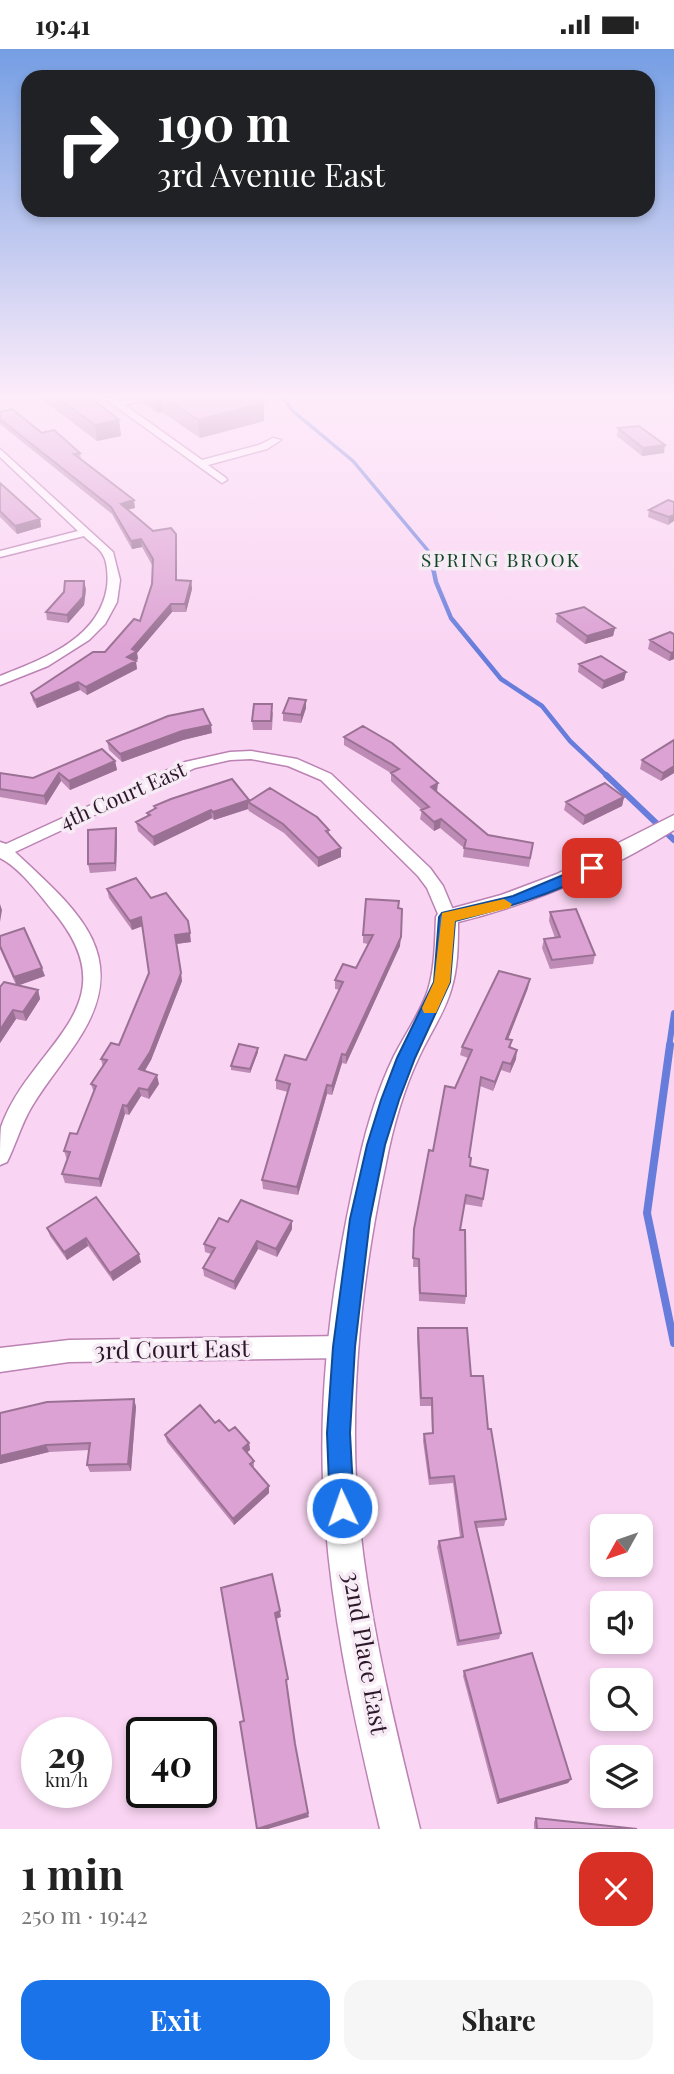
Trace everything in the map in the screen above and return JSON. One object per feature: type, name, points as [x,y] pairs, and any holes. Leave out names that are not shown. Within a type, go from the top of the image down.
[{"type":"street","points":[[0,681],[59,655],[85,639],[107,612],[114,586],[109,554],[30,481]]},
{"type":"street","points":[[0,554],[87,531]]},
{"type":"street","name":"4th Court East","points":[[1,851],[190,765],[230,755],[251,755]]},
{"type":"street","name":"32nd Place East","points":[[251,755],[310,769],[339,787],[424,872],[435,886],[447,917],[442,982],[406,1058],[376,1145],[360,1219],[344,1347],[339,1433],[342,1508],[351,1589],[367,1679],[400,1829]]},
{"type":"street","points":[[447,917],[496,907],[557,885],[648,838],[674,821]]},
{"type":"street","points":[[0,1156],[24,1103],[78,1022],[88,1003],[93,983],[87,946],[78,932],[1,851]]},
{"type":"street","name":"3rd Court East","points":[[0,1360],[69,1351],[344,1347]]},
{"type":"building","points":[[78,481],[109,481],[134,500],[121,504],[153,531],[171,528],[176,534],[176,580],[191,581],[185,604],[171,604],[132,649],[137,651],[127,657],[136,661],[86,687],[78,682],[35,700],[31,693],[93,652],[105,652],[134,619],[140,621],[152,584],[153,559],[141,539],[131,541],[111,507]]},
{"type":"building","points":[[0,483],[40,519],[15,526],[0,511]]},
{"type":"building","points":[[668,500],[674,502],[674,515],[669,517],[649,510]]},
{"type":"building","points":[[65,581],[84,581],[83,597],[67,615],[46,612],[64,592]]},
{"type":"building","points":[[584,607],[615,628],[587,636],[557,614]]},
{"type":"building","points":[[670,632],[674,634],[674,652],[671,653],[650,640]]},
{"type":"building","points":[[601,656],[626,672],[604,681],[579,664]]},
{"type":"building","points":[[289,698],[306,700],[301,715],[283,713]]},
{"type":"building","points":[[254,704],[272,704],[271,721],[252,721]]},
{"type":"building","points":[[203,709],[211,725],[182,731],[120,754],[107,741],[168,716]]},
{"type":"building","points":[[363,726],[392,743],[438,783],[431,787],[488,835],[533,843],[530,858],[464,848],[466,840],[441,819],[434,822],[421,810],[429,807],[391,773],[399,769],[344,737]]},
{"type":"building","points":[[674,740],[674,766],[663,773],[642,760]]},
{"type":"building","points":[[102,749],[115,761],[69,781],[59,773],[44,796],[0,789],[0,773],[33,778]]},
{"type":"building","points":[[232,779],[249,800],[213,812],[211,810],[153,837],[136,822],[150,815],[147,813],[156,808],[154,806]]},
{"type":"building","points":[[605,783],[624,797],[585,816],[566,802]]},
{"type":"building","points":[[270,788],[317,817],[341,848],[318,858],[283,824],[248,802]]},
{"type":"building","points":[[116,828],[115,863],[88,864],[88,830]]},
{"type":"building","points":[[136,878],[151,898],[166,893],[188,921],[190,933],[175,935],[181,973],[150,1052],[139,1069],[157,1075],[148,1090],[139,1088],[127,1106],[123,1105],[99,1179],[62,1174],[70,1152],[64,1151],[70,1133],[77,1134],[96,1086],[91,1084],[107,1060],[101,1059],[111,1043],[119,1045],[149,973],[141,917],[130,921],[107,889]]},
{"type":"building","points":[[366,899],[399,901],[398,908],[402,909],[401,937],[346,1055],[342,1054],[332,1086],[327,1085],[297,1187],[262,1180],[290,1084],[276,1080],[285,1055],[306,1060],[343,982],[335,980],[343,964],[356,968],[373,935],[363,935]]},
{"type":"building","points":[[576,909],[595,955],[552,960],[544,939],[560,937],[550,912]]},
{"type":"building","points":[[24,928],[42,968],[14,977],[0,946],[0,936]]},
{"type":"building","points":[[499,971],[530,979],[506,1039],[512,1040],[509,1047],[517,1050],[511,1064],[503,1062],[495,1082],[481,1077],[469,1157],[470,1166],[488,1170],[483,1199],[466,1195],[460,1230],[465,1230],[466,1296],[420,1293],[419,1259],[413,1258],[414,1229],[429,1150],[433,1151],[445,1086],[455,1088],[472,1050],[462,1047]]},
{"type":"building","points":[[4,982],[38,990],[23,1012],[13,1010],[0,1030],[0,987]]},
{"type":"building","points":[[239,1044],[258,1048],[250,1069],[231,1066]]},
{"type":"building","points":[[96,1197],[139,1254],[110,1273],[86,1238],[64,1252],[47,1228]]},
{"type":"building","points":[[241,1200],[292,1221],[276,1249],[257,1241],[234,1282],[203,1268],[215,1248],[204,1244],[219,1218],[228,1222]]},
{"type":"building","points":[[418,1328],[467,1328],[471,1376],[483,1376],[488,1429],[491,1429],[506,1519],[475,1522],[501,1633],[459,1641],[439,1541],[463,1537],[454,1476],[430,1478],[424,1434],[433,1433],[432,1398],[421,1398]]},
{"type":"building","points":[[134,1399],[128,1464],[87,1465],[90,1443],[46,1445],[0,1456],[0,1413],[47,1402]]},
{"type":"building","points":[[200,1405],[215,1423],[219,1420],[229,1431],[235,1427],[249,1443],[243,1448],[254,1461],[250,1464],[269,1486],[233,1519],[165,1435]]},
{"type":"building","points":[[272,1574],[280,1611],[275,1613],[308,1813],[257,1829],[240,1722],[244,1721],[221,1588]]},
{"type":"building","points":[[532,1653],[571,1779],[499,1800],[464,1671]]},
{"type":"building","points":[[536,1818],[637,1829],[537,1829]]},
{"type":"waterway","points":[[370,481],[430,553],[432,565]]},
{"type":"waterway","points":[[432,563],[436,582],[451,618],[501,679],[542,706],[570,741],[608,777]]},
{"type":"waterway","points":[[606,775],[674,840]]},
{"type":"waterway","points":[[669,1047],[674,1013]]},
{"type":"waterway","points":[[670,1045],[647,1213],[674,1343]]},
{"type":"slow traffic","points":[[430,1008],[442,982],[447,917],[504,904]]},
{"type":"district","name":"SPRING BROOK","points":[[501,560]]},
{"type":"route","points":[[342,1508],[339,1433],[344,1347],[360,1219],[376,1145],[390,1100],[406,1058],[442,982],[447,917],[517,900],[592,868]]}]
